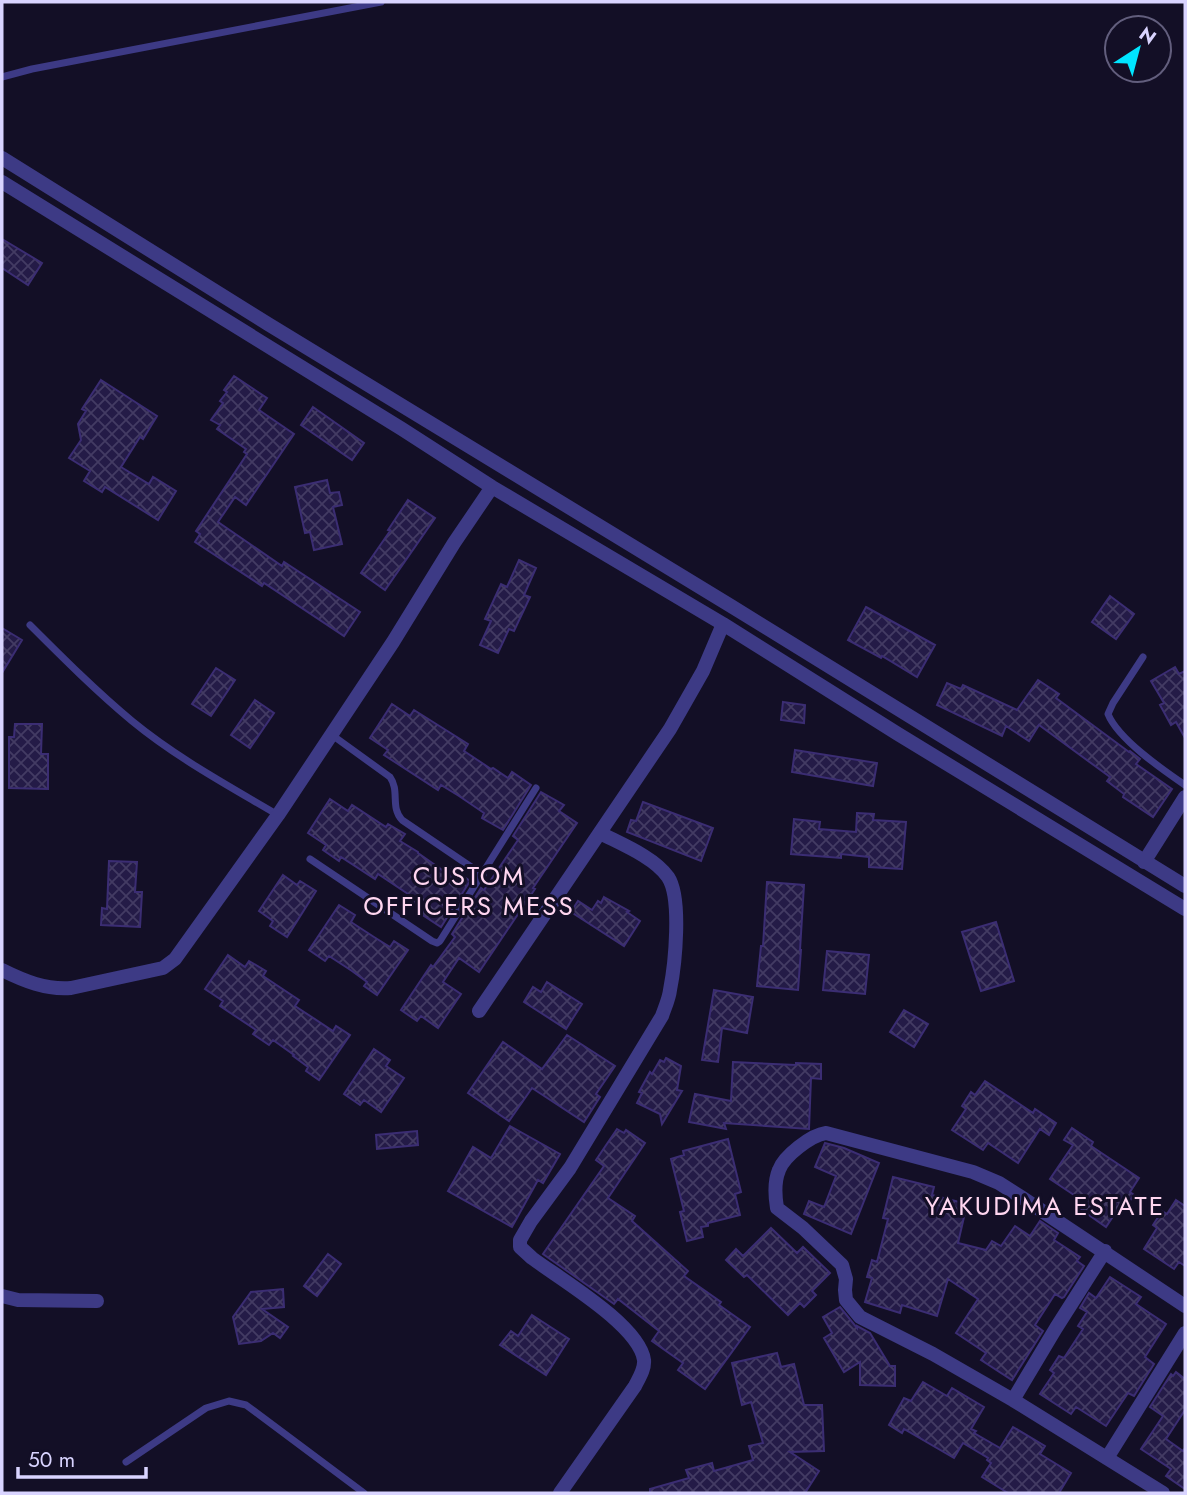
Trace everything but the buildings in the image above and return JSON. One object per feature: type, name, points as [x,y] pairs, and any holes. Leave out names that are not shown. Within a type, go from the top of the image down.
[{"type":"street","points":[[2,158],[1185,886]]},
{"type":"street","points":[[2,182],[492,487],[723,624],[1185,909]]},
{"type":"street","points":[[2,970],[28,981],[59,989],[163,968],[170,964],[181,953],[278,815],[492,487]]},
{"type":"street","points":[[479,1011],[670,729],[703,671],[723,624]]},
{"type":"street","points":[[1018,808],[1029,791]]},
{"type":"street","points":[[1144,862],[1185,797]]},
{"type":"street","points":[[560,1493],[635,1386],[644,1360],[638,1345],[618,1321],[532,1258],[520,1247],[520,1240],[570,1168],[662,1016],[670,992],[675,951],[676,910],[674,891],[669,878],[657,865],[600,833]]},
{"type":"street","points":[[1163,1493],[1013,1400],[933,1354],[860,1317],[846,1300],[846,1279],[842,1265],[803,1228],[777,1208],[775,1195],[779,1168],[808,1140],[817,1134],[826,1133],[981,1176],[1010,1190],[1185,1306]]},
{"type":"street","points":[[1013,1400],[1105,1251]]},
{"type":"street","points":[[2,1297],[18,1300],[97,1301]]},
{"type":"street","points":[[1107,1458],[1185,1334]]},
{"type":"lane","points":[[2,77],[381,2]]},
{"type":"lane","points":[[30,625],[133,722],[191,763],[278,815]]},
{"type":"lane","points":[[1143,657],[1108,715],[1112,724],[1153,763],[1185,785]]},
{"type":"lane","points":[[331,734],[390,777],[396,794],[395,810],[402,820],[482,875]]},
{"type":"lane","points":[[310,859],[437,943],[536,789]]},
{"type":"lane","points":[[126,1462],[206,1408],[229,1401],[246,1405],[364,1493]]},
{"type":"district","name":"CUSTOM OFFICERS MESS","points":[[469,891]]},
{"type":"district","name":"YAKUDIMA ESTATE","points":[[1045,1206]]}]
